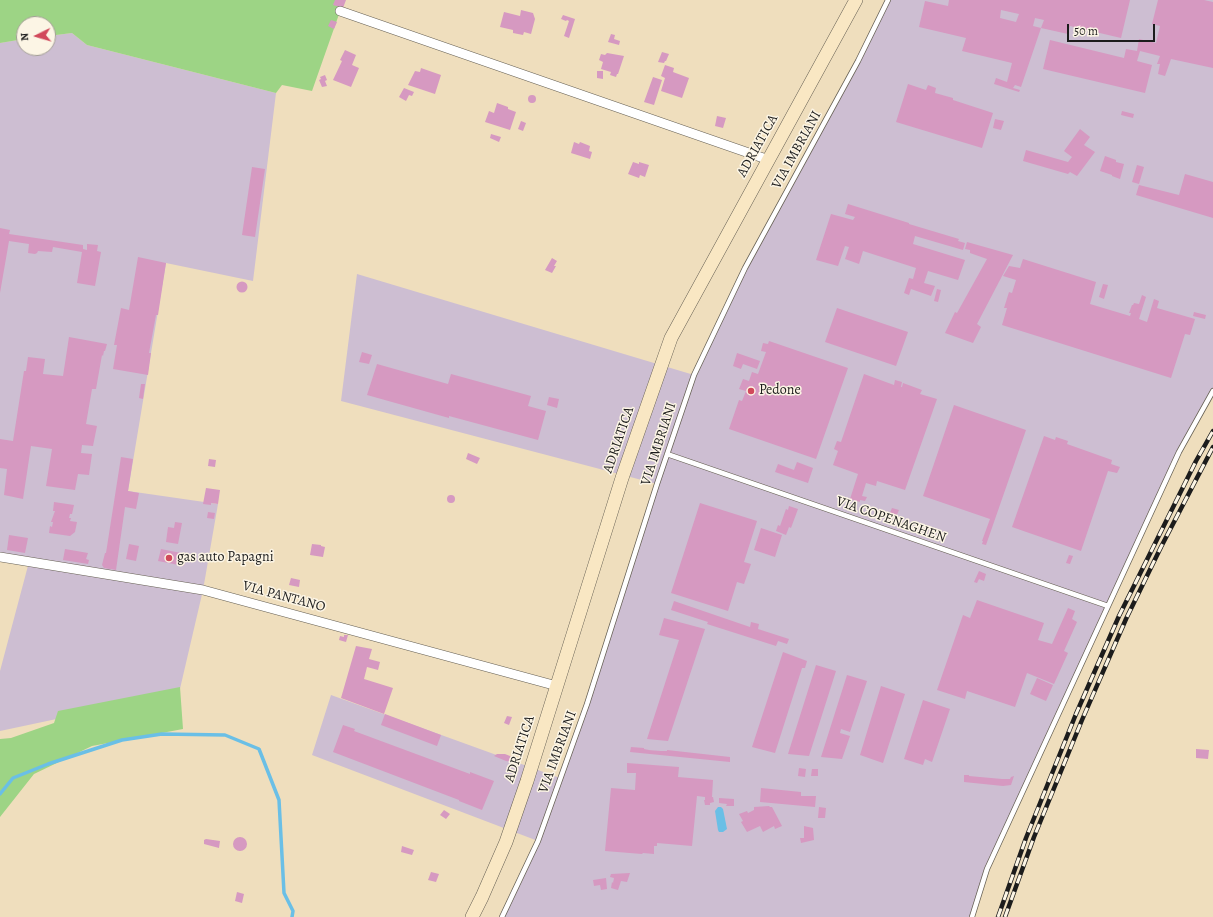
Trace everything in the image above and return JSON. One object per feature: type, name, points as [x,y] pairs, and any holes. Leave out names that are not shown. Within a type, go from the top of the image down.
[{"type":"main road","name":"ADRIATICA","points":[[472,917],[506,842],[527,781],[622,478],[671,338],[856,0]]},
{"type":"street","points":[[340,11],[768,160]]},
{"type":"street","name":"VIA PANTANO","points":[[0,557],[203,590],[557,686]]},
{"type":"lane","name":"VIA IMBRIANI","points":[[502,917],[538,841],[584,712],[694,375],[745,268],[858,61],[888,0]]},
{"type":"lane","points":[[972,917],[986,869],[1179,452],[1213,391]]},
{"type":"lane","name":"VIA COPENAGHEN","points":[[667,454],[1108,606]]},
{"type":"shaded area","points":[[888,0],[1213,0],[1213,391],[1179,452],[987,869],[972,917],[502,917],[538,841],[312,755],[331,695],[560,778],[657,484],[341,401],[357,274],[694,375],[745,268],[858,61]]},
{"type":"shaded area","points":[[72,33],[87,45],[276,93],[253,281],[166,263],[128,491],[218,504],[203,590],[179,693],[0,731],[0,671],[29,562],[0,558],[0,43],[16,40],[16,56],[56,56],[56,35]]},
{"type":"green space","points":[[0,0],[344,0],[312,91],[282,85],[276,93],[87,45],[72,33],[56,35],[56,16],[16,16],[16,40],[0,43]]},
{"type":"green space","points":[[180,687],[183,729],[92,746],[34,774],[0,817],[0,739],[11,738],[54,723],[58,711]]},
{"type":"water","points":[[718,807],[723,809],[727,829],[723,832],[719,832],[718,830],[715,811]]},
{"type":"building","points":[[335,0],[346,0],[343,8],[333,5]]},
{"type":"building","points":[[949,0],[1130,0],[1121,38],[1070,26],[1068,34],[1041,28],[1021,87],[1015,85],[1013,88],[1020,90],[1019,92],[994,84],[996,78],[1007,82],[1012,63],[962,51],[966,38],[919,27],[925,1],[948,6]],"holes":[[[1001,10],[1019,14],[1016,22],[1000,18]],[[1035,18],[1044,20],[1041,28],[1033,26]]]},
{"type":"building","points":[[1158,0],[1204,0],[1213,2],[1213,68],[1171,59],[1165,76],[1158,74],[1160,64],[1157,64],[1160,56],[1140,51],[1137,61],[1152,65],[1145,93],[1043,69],[1050,40],[1124,58],[1126,49],[1137,51],[1139,39],[1156,43],[1160,26],[1152,24]]},
{"type":"building","points":[[521,10],[533,13],[535,19],[531,34],[524,32],[523,35],[513,33],[513,30],[500,27],[504,12],[520,16]]},
{"type":"building","points":[[563,15],[575,19],[569,38],[564,36],[569,21],[561,19]]},
{"type":"building","points":[[331,20],[337,22],[334,29],[328,26]]},
{"type":"building","points":[[611,34],[615,35],[614,39],[620,41],[619,45],[608,42]]},
{"type":"building","points":[[345,50],[356,55],[352,65],[359,68],[351,87],[333,80],[342,61],[340,60]]},
{"type":"building","points":[[662,52],[669,54],[664,63],[658,62]]},
{"type":"building","points":[[607,53],[624,56],[616,77],[610,75],[611,72],[601,69],[603,62],[599,60],[601,54],[605,55]]},
{"type":"building","points":[[665,65],[674,68],[673,72],[689,78],[682,98],[661,91],[665,78],[661,76]]},
{"type":"building","points":[[421,68],[441,75],[435,94],[408,85],[415,71],[420,72]]},
{"type":"building","points":[[597,71],[603,71],[603,79],[597,78]]},
{"type":"building","points":[[325,75],[327,86],[322,87],[319,80],[321,79],[320,77]]},
{"type":"building","points":[[653,77],[662,80],[654,105],[644,102]]},
{"type":"building","points":[[908,84],[926,90],[928,85],[936,88],[935,93],[993,113],[982,148],[896,122]]},
{"type":"building","points":[[404,88],[414,92],[412,96],[409,95],[406,101],[399,97]]},
{"type":"building","points":[[532,95],[535,96],[535,102],[532,103],[529,102],[528,99],[529,96]]},
{"type":"building","points":[[497,103],[516,112],[510,130],[485,122],[489,111],[494,113]]},
{"type":"building","points":[[1122,111],[1134,114],[1133,118],[1121,115]]},
{"type":"building","points":[[717,116],[726,118],[723,128],[715,126]]},
{"type":"building","points":[[995,119],[1004,121],[1001,130],[993,128]]},
{"type":"building","points":[[521,121],[526,123],[523,131],[518,129]]},
{"type":"building","points":[[1080,129],[1090,137],[1084,145],[1095,152],[1077,176],[1070,172],[1068,174],[1023,161],[1026,150],[1068,162],[1072,157],[1064,151]]},
{"type":"building","points":[[491,134],[501,137],[499,142],[490,138]]},
{"type":"building","points":[[574,142],[579,144],[580,142],[590,146],[589,151],[592,152],[590,159],[571,153]]},
{"type":"building","points":[[1105,156],[1116,160],[1116,162],[1124,164],[1120,179],[1100,171]]},
{"type":"building","points":[[633,162],[649,165],[645,177],[640,175],[639,178],[628,174]]},
{"type":"building","points":[[1137,165],[1144,167],[1139,184],[1132,182]]},
{"type":"building","points":[[252,167],[265,169],[255,237],[242,235]]},
{"type":"building","points":[[1185,174],[1213,182],[1213,218],[1136,195],[1139,185],[1179,195]]},
{"type":"building","points":[[848,204],[959,239],[958,241],[965,243],[963,250],[915,236],[913,244],[965,260],[958,280],[928,271],[924,283],[935,286],[931,296],[911,289],[909,295],[904,293],[909,278],[913,279],[916,268],[863,251],[859,264],[845,259],[849,247],[845,246],[838,266],[816,260],[831,214],[853,220],[855,217],[845,214]]},
{"type":"building","points":[[0,228],[10,230],[9,234],[83,245],[83,249],[87,250],[87,244],[98,245],[97,251],[101,252],[95,286],[77,283],[82,252],[53,247],[52,252],[38,251],[35,254],[28,253],[29,244],[9,241],[0,293]]},
{"type":"building","points":[[967,242],[1013,255],[977,324],[981,327],[973,343],[945,333],[955,312],[957,313],[987,259],[970,253],[970,250],[965,249]]},
{"type":"building","points":[[138,257],[166,263],[158,315],[156,315],[149,353],[151,353],[148,375],[113,369],[117,345],[114,345],[121,308],[129,310]]},
{"type":"building","points":[[552,258],[557,261],[552,273],[545,270]]},
{"type":"building","points":[[1023,259],[1096,282],[1090,304],[1130,316],[1131,313],[1129,313],[1132,305],[1134,303],[1139,304],[1142,295],[1146,297],[1139,319],[1147,322],[1154,299],[1159,301],[1157,308],[1195,319],[1190,335],[1185,334],[1171,378],[1002,325],[1007,308],[1004,308],[1009,292],[1012,293],[1016,280],[1003,276],[1009,266],[1020,268]]},
{"type":"building","points":[[242,281],[246,283],[248,287],[246,291],[242,293],[238,291],[236,287],[238,283]]},
{"type":"building","points":[[1103,284],[1108,285],[1104,299],[1099,297]]},
{"type":"building","points":[[937,289],[941,290],[938,302],[934,301]]},
{"type":"building","points":[[837,308],[908,332],[896,366],[825,342]]},
{"type":"building","points":[[1194,312],[1206,315],[1205,319],[1193,316]]},
{"type":"building","points":[[69,337],[107,344],[103,356],[102,355],[96,389],[92,389],[86,424],[97,426],[93,446],[82,445],[81,453],[92,454],[89,475],[78,474],[75,490],[46,486],[52,449],[31,446],[23,499],[4,495],[7,469],[0,468],[0,439],[13,441],[24,371],[26,371],[28,357],[45,359],[43,374],[63,376]]},
{"type":"building","points":[[769,341],[848,368],[816,459],[729,429],[739,400],[742,401],[746,391],[739,389],[743,379],[749,381],[752,372],[758,374],[766,352],[761,351],[763,343],[768,344]]},
{"type":"building","points":[[362,352],[372,355],[369,364],[359,362]]},
{"type":"building","points":[[737,353],[760,361],[757,369],[743,364],[741,369],[733,366]]},
{"type":"building","points":[[377,364],[448,384],[451,374],[531,396],[528,406],[546,411],[538,440],[449,416],[449,418],[367,395]]},
{"type":"building","points":[[864,374],[894,385],[895,380],[902,382],[901,387],[903,383],[922,390],[920,394],[937,399],[905,490],[877,481],[876,486],[866,483],[862,496],[867,497],[865,501],[860,500],[860,502],[850,499],[858,474],[833,465],[838,451],[834,449],[837,441],[841,442]]},
{"type":"building","points":[[141,384],[145,384],[143,399],[139,398]]},
{"type":"building","points":[[549,397],[559,399],[557,408],[547,405]]},
{"type":"building","points":[[954,405],[1026,430],[986,545],[982,544],[982,541],[990,519],[923,496]]},
{"type":"building","points":[[1044,436],[1055,440],[1056,437],[1068,441],[1067,444],[1112,460],[1111,464],[1120,467],[1117,473],[1108,471],[1081,551],[1012,527]]},
{"type":"building","points":[[468,453],[480,458],[477,464],[466,459]]},
{"type":"building","points":[[121,457],[133,459],[128,491],[139,493],[136,509],[125,507],[116,570],[104,568],[102,565],[106,553]]},
{"type":"building","points":[[209,459],[216,460],[215,467],[208,466]]},
{"type":"building","points":[[797,462],[813,468],[808,483],[775,472],[778,464],[794,470]]},
{"type":"building","points":[[206,488],[220,490],[218,504],[203,504]]},
{"type":"building","points":[[451,495],[454,496],[454,502],[451,503],[448,502],[447,499],[448,496]]},
{"type":"building","points":[[54,502],[74,505],[72,514],[70,514],[69,518],[71,518],[70,521],[77,522],[75,532],[70,536],[49,533],[50,526],[52,527],[53,522],[51,522],[55,511],[53,511]]},
{"type":"building","points":[[700,503],[757,521],[744,562],[751,564],[744,584],[737,582],[728,611],[671,593]]},
{"type":"building","points":[[789,506],[798,509],[791,528],[789,527],[786,535],[776,531],[778,525],[780,526],[786,509],[788,510]]},
{"type":"building","points":[[892,508],[899,510],[896,517],[889,515]]},
{"type":"building","points":[[208,512],[215,513],[214,519],[207,518]]},
{"type":"building","points":[[175,522],[182,523],[178,544],[166,542],[168,527],[174,528]]},
{"type":"building","points":[[761,528],[782,535],[775,557],[754,550]]},
{"type":"building","points":[[9,535],[28,538],[25,553],[7,550]]},
{"type":"building","points":[[129,544],[139,546],[136,561],[126,559]]},
{"type":"building","points":[[312,544],[325,547],[323,557],[310,555]]},
{"type":"building","points":[[65,549],[88,553],[86,559],[89,560],[88,564],[63,560]]},
{"type":"building","points":[[161,549],[186,554],[184,566],[158,561]]},
{"type":"building","points":[[1069,555],[1073,556],[1070,564],[1066,563]]},
{"type":"building","points":[[979,571],[986,574],[984,581],[979,579],[977,583],[974,582]]},
{"type":"building","points":[[291,578],[300,580],[299,587],[289,585]]},
{"type":"building","points":[[977,600],[1044,623],[1038,640],[1052,644],[1068,608],[1075,611],[1072,619],[1077,622],[1064,651],[1068,653],[1054,684],[1027,673],[1015,707],[967,691],[965,699],[937,690],[963,615],[970,618]]},
{"type":"building","points":[[674,601],[750,627],[751,622],[759,624],[758,629],[789,639],[787,644],[778,641],[776,646],[707,624],[708,622],[671,610]]},
{"type":"building","points":[[664,618],[705,629],[668,741],[647,739],[679,640],[659,635]]},
{"type":"building","points":[[344,635],[348,635],[346,642],[339,640],[340,636],[344,637]]},
{"type":"building","points":[[356,646],[372,649],[369,659],[380,662],[378,670],[367,667],[364,679],[393,688],[384,714],[341,698]]},
{"type":"building","points":[[783,652],[807,661],[805,668],[802,668],[775,753],[752,747]]},
{"type":"building","points":[[816,665],[836,671],[809,756],[788,754]]},
{"type":"building","points":[[847,675],[867,681],[850,732],[841,729],[840,733],[850,736],[842,759],[821,757]]},
{"type":"building","points":[[1037,678],[1053,685],[1046,701],[1030,694]]},
{"type":"building","points":[[881,686],[905,694],[883,763],[860,755]]},
{"type":"building","points":[[923,700],[950,709],[932,762],[925,759],[923,765],[904,759]]},
{"type":"building","points":[[385,714],[441,735],[437,746],[381,725]]},
{"type":"building","points":[[507,716],[512,717],[509,725],[504,723]]},
{"type":"building","points":[[343,725],[355,729],[354,731],[470,774],[470,772],[494,781],[482,810],[333,752]]},
{"type":"building","points":[[631,747],[644,748],[648,750],[667,751],[667,750],[730,757],[730,762],[630,752]]},
{"type":"building","points":[[1196,749],[1209,750],[1208,759],[1196,758]]},
{"type":"building","points":[[497,754],[505,754],[515,758],[513,762],[506,761],[494,756]]},
{"type":"building","points":[[627,763],[679,767],[678,777],[713,780],[712,797],[714,802],[710,803],[710,805],[705,805],[705,797],[697,796],[692,846],[657,843],[657,846],[654,846],[654,854],[605,851],[611,788],[635,790],[636,773],[627,773]]},
{"type":"building","points":[[799,768],[806,769],[805,777],[798,776]]},
{"type":"building","points":[[812,769],[818,769],[818,776],[811,776]]},
{"type":"building","points":[[964,775],[1002,779],[1010,779],[1014,776],[1011,785],[1003,786],[964,782]]},
{"type":"building","points":[[761,788],[801,792],[801,796],[816,796],[815,807],[760,802]]},
{"type":"building","points":[[719,798],[734,799],[734,806],[726,806],[727,804],[719,803]]},
{"type":"building","points":[[754,807],[772,807],[782,826],[775,829],[774,826],[763,832],[760,826],[747,832],[741,822],[743,821],[739,814],[747,811],[748,813],[754,810]]},
{"type":"building","points":[[819,807],[826,808],[825,818],[818,818]]},
{"type":"building","points":[[444,810],[450,814],[446,819],[440,815]]},
{"type":"building","points":[[804,826],[813,828],[814,840],[801,843],[800,838],[804,838]]},
{"type":"building","points":[[240,837],[245,839],[247,844],[245,849],[240,851],[235,849],[233,844],[235,839]]},
{"type":"building","points":[[204,840],[220,841],[219,848],[204,844]]},
{"type":"building","points":[[402,846],[414,850],[412,855],[401,852]]},
{"type":"building","points":[[431,872],[439,874],[436,882],[428,880]]},
{"type":"building","points":[[630,873],[627,882],[621,881],[618,890],[611,888],[614,878],[610,877],[611,874]]},
{"type":"building","points":[[606,878],[607,889],[601,890],[600,885],[594,886],[593,880]]},
{"type":"building","points":[[237,892],[244,894],[242,903],[235,901]]},
{"type":"waterway","points":[[0,794],[13,778],[48,764],[122,740],[162,734],[225,735],[259,749],[279,800],[284,893],[293,911],[292,917]]},
{"type":"railway","points":[[998,917],[1026,838],[1076,714],[1119,616],[1196,461],[1213,431]]},
{"type":"railway","points":[[1005,917],[1034,837],[1082,720],[1126,619],[1161,547],[1213,447]]},
{"type":"place","name":"Pedone","points":[[751,391]]},
{"type":"place","name":"gas auto Papagni","points":[[169,558]]}]
